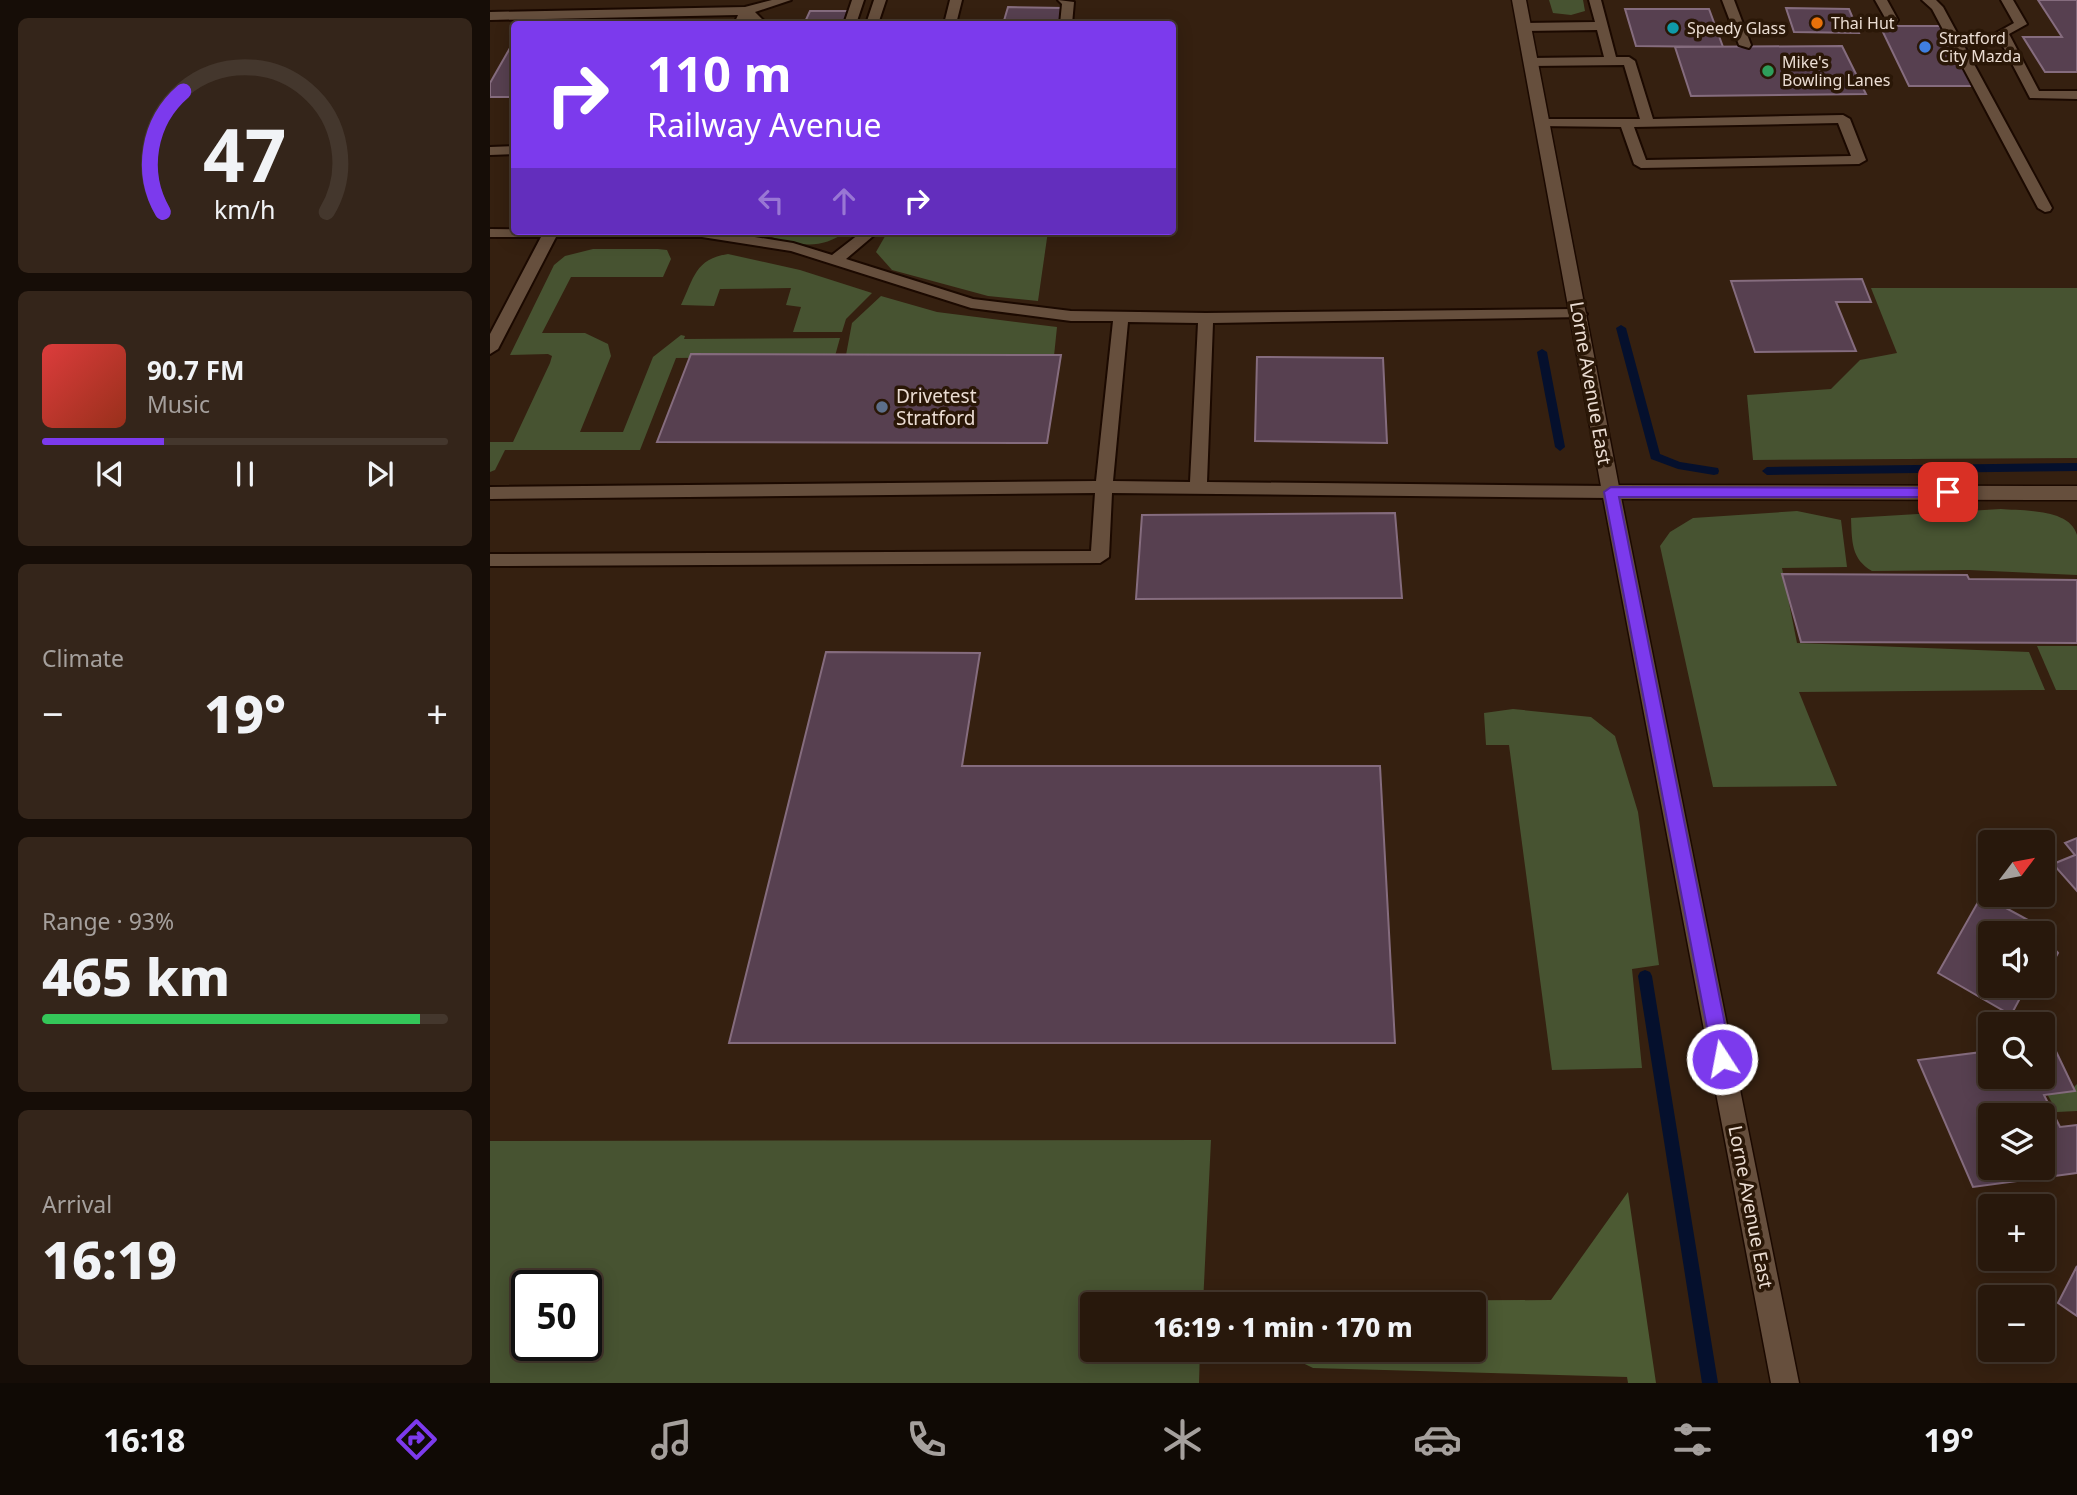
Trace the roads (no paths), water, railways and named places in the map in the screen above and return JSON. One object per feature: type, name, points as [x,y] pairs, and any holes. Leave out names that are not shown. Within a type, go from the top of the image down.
[{"type":"main road","name":"Lorne Avenue East","points":[[1519,0],[1611,492],[1786,1383]]},
{"type":"main road","points":[[1611,492],[2077,493]]},
{"type":"lane","points":[[666,19],[676,0]]},
{"type":"lane","points":[[490,16],[666,19],[746,10],[785,0]]},
{"type":"lane","points":[[851,21],[858,0]]},
{"type":"lane","points":[[873,21],[880,0]]},
{"type":"lane","points":[[951,21],[956,0]]},
{"type":"lane","points":[[1064,0],[1068,2],[1066,21]]},
{"type":"lane","points":[[1595,0],[1611,61]]},
{"type":"lane","points":[[1728,0],[1745,45]]},
{"type":"lane","points":[[1881,0],[1892,20]]},
{"type":"lane","points":[[1928,0],[1937,7],[2045,208]]},
{"type":"lane","points":[[2007,0],[2021,24],[2002,33],[2035,95],[2077,95]]},
{"type":"lane","points":[[741,21],[746,10]]},
{"type":"lane","points":[[746,10],[758,21]]},
{"type":"lane","points":[[1524,27],[1602,26]]},
{"type":"lane","points":[[1531,62],[1629,61],[1648,123]]},
{"type":"lane","points":[[1542,123],[1843,119],[1859,160],[1641,164],[1626,122]]},
{"type":"lane","points":[[490,151],[511,150]]},
{"type":"lane","points":[[490,233],[511,233]]},
{"type":"lane","points":[[490,349],[549,235]]},
{"type":"lane","points":[[715,235],[793,247],[971,303],[1071,316],[1206,318],[1579,314]]},
{"type":"lane","points":[[836,259],[867,235]]},
{"type":"lane","points":[[490,559],[1100,557],[1104,487],[1121,318]]},
{"type":"lane","points":[[1198,488],[1206,318]]},
{"type":"lane","points":[[490,493],[1104,487],[1611,492]]},
{"type":"waterway","points":[[1621,328],[1655,456],[1678,465],[1714,471]]},
{"type":"waterway","points":[[1542,352],[1560,447]]},
{"type":"waterway","points":[[1767,471],[2077,467]]},
{"type":"waterway","points":[[1645,976],[1710,1383]]},
{"type":"place","name":"Thai Hut","points":[[1817,23]]},
{"type":"place","name":"Speedy Glass","points":[[1673,28]]},
{"type":"place","name":"Stratford City Mazda","points":[[1925,47]]},
{"type":"place","name":"Mike's Bowling Lanes","points":[[1768,71]]},
{"type":"place","name":"Drivetest Stratford","points":[[882,407]]}]
